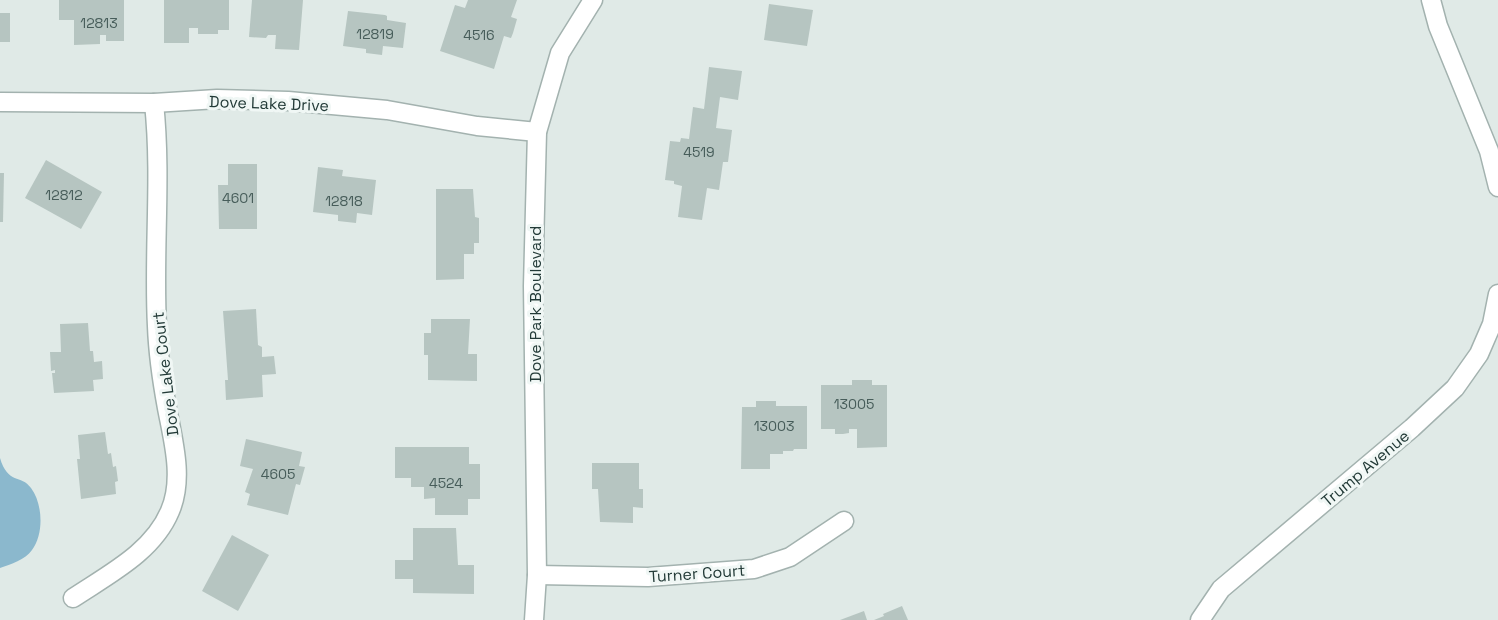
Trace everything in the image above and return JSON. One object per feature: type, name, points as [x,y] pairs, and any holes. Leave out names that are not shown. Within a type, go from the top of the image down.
[{"type":"street","name":"Dove Park Boulevard","points":[[534,620],[537,575],[533,286],[537,132],[560,54],[593,0]]},
{"type":"street","points":[[1431,0],[1438,26],[1493,149],[1498,187]]},
{"type":"street","name":"Dove Lake Drive","points":[[0,102],[154,104],[217,99],[288,101],[387,110],[477,126],[537,132]]},
{"type":"street","name":"Dove Lake Court","points":[[74,597],[124,564],[159,534],[171,509],[176,483],[175,454],[157,327],[158,136],[154,104]]},
{"type":"street","name":"Trump Avenue","points":[[1200,620],[1221,590],[1412,428],[1455,388],[1479,354],[1492,324],[1498,294]]},
{"type":"street","name":"Turner Court","points":[[537,575],[648,577],[754,569],[790,557],[844,521]]},
{"type":"water","points":[[0,458],[11,476],[23,481],[31,488],[38,502],[41,519],[39,536],[32,550],[22,559],[0,568]]},
{"type":"building","points":[[59,0],[124,0],[124,41],[106,41],[106,35],[100,35],[100,44],[74,45],[74,20],[59,20]]},
{"type":"building","points":[[164,0],[229,0],[229,30],[218,30],[218,34],[198,34],[198,28],[189,28],[189,43],[164,43]]},
{"type":"building","points":[[252,0],[303,0],[299,50],[275,49],[276,35],[268,35],[266,38],[249,37]]},
{"type":"building","points":[[468,0],[517,0],[511,17],[517,19],[513,33],[511,38],[504,36],[494,69],[440,51],[455,5],[465,8]]},
{"type":"building","points":[[769,4],[813,10],[807,46],[764,40]]},
{"type":"building","points":[[348,11],[385,15],[387,20],[406,23],[403,48],[383,46],[382,55],[366,53],[366,49],[343,46]]},
{"type":"building","points":[[0,13],[10,13],[10,42],[0,42]]},
{"type":"building","points":[[709,67],[742,71],[738,100],[720,97],[716,128],[732,130],[728,162],[723,162],[719,190],[707,188],[702,220],[678,217],[682,186],[674,184],[674,181],[665,180],[670,141],[680,142],[681,138],[689,139],[693,107],[704,109]]},
{"type":"building","points":[[46,160],[102,192],[81,229],[25,198]]},
{"type":"building","points":[[228,164],[257,164],[257,229],[219,229],[218,185],[228,185]]},
{"type":"building","points":[[318,167],[343,170],[342,176],[376,180],[372,215],[357,213],[356,223],[338,221],[338,215],[313,212]]},
{"type":"building","points":[[0,173],[4,173],[3,222],[0,222]]},
{"type":"building","points":[[436,189],[473,189],[475,217],[479,218],[479,243],[474,243],[474,254],[464,254],[464,279],[436,280]]},
{"type":"building","points":[[256,309],[258,345],[262,347],[262,357],[274,356],[276,374],[262,375],[263,397],[226,400],[225,380],[228,380],[223,311]]},
{"type":"building","points":[[431,319],[470,319],[468,354],[477,354],[477,381],[428,380],[428,355],[424,355],[424,333],[431,333]]},
{"type":"building","points":[[88,323],[90,351],[93,351],[94,362],[102,361],[103,379],[93,380],[94,391],[54,393],[52,373],[55,373],[55,370],[51,371],[50,352],[61,352],[60,324]]},
{"type":"building","points":[[852,380],[872,380],[872,385],[887,385],[887,447],[857,448],[857,429],[849,429],[849,433],[835,434],[835,429],[821,429],[821,385],[852,385]]},
{"type":"building","points":[[756,401],[776,401],[776,406],[807,406],[807,449],[770,454],[770,469],[741,469],[742,407],[756,407]]},
{"type":"building","points":[[105,432],[108,454],[111,453],[113,467],[116,466],[118,481],[115,482],[116,494],[81,499],[77,459],[80,459],[78,435]]},
{"type":"building","points":[[246,439],[302,452],[299,466],[305,467],[300,485],[296,484],[288,515],[247,505],[250,494],[245,492],[253,469],[240,466]]},
{"type":"building","points":[[395,447],[469,447],[469,464],[480,464],[480,499],[468,499],[468,515],[435,515],[435,498],[424,499],[424,487],[411,487],[411,478],[395,478]]},
{"type":"building","points":[[592,463],[639,463],[639,489],[643,489],[643,508],[633,507],[633,523],[600,522],[598,489],[592,489]]},
{"type":"building","points":[[413,528],[456,528],[458,565],[474,565],[474,594],[413,593],[413,579],[395,579],[395,560],[413,560]]},
{"type":"building","points":[[232,535],[269,555],[238,611],[202,591]]},
{"type":"building","points":[[902,606],[908,620],[874,620],[884,616],[883,614]]},
{"type":"building","points":[[864,611],[867,620],[840,620]]}]
